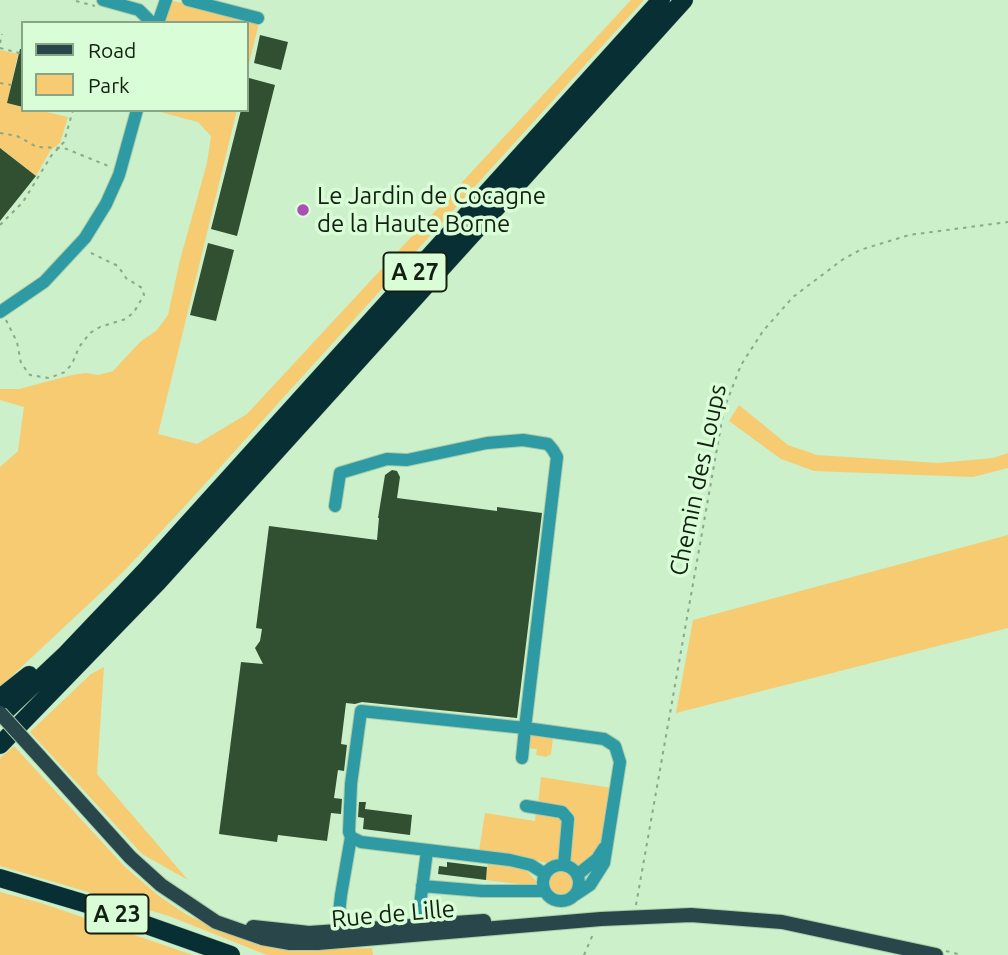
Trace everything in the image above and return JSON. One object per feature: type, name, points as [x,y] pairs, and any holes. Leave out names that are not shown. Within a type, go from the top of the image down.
[{"type":"highway","name":"A 27","points":[[0,715],[94,626],[170,544],[661,0]]},
{"type":"highway","name":"A 27","points":[[0,740],[61,682],[184,554],[684,0]]},
{"type":"highway","points":[[0,698],[61,648],[170,544]]},
{"type":"highway","points":[[0,745],[61,682]]},
{"type":"highway","name":"A 23","points":[[0,878],[90,905],[231,955]]},
{"type":"main road","name":"Rue de Lille","points":[[0,715],[138,865],[170,892],[233,929],[282,942],[318,943],[487,921],[717,916],[782,922],[936,955]]},
{"type":"main road","name":"Rue de Lille","points":[[196,909],[224,920],[271,930],[416,930]]},
{"type":"street","points":[[103,0],[139,10],[153,21]]},
{"type":"street","points":[[156,21],[166,0]]},
{"type":"street","points":[[188,0],[258,18]]},
{"type":"street","points":[[1,312],[44,282],[80,244],[106,204],[121,170],[136,112]]},
{"type":"street","points":[[335,506],[340,473],[387,459],[407,460],[487,443],[523,440],[548,444],[553,450],[557,457],[522,758]]},
{"type":"street","points":[[337,932],[351,837],[348,827],[351,783],[361,711],[526,728],[604,739],[615,746],[620,762],[607,854],[599,873],[590,885],[570,899],[557,901],[545,891],[545,874],[553,866],[571,867],[578,875],[580,884],[575,895]]},
{"type":"street","points":[[526,806],[562,812],[568,820],[564,865]]},
{"type":"street","points":[[351,837],[361,842],[510,860],[531,865],[545,874]]},
{"type":"street","points":[[578,875],[597,859],[608,839]]},
{"type":"street","points":[[416,930],[427,851]]},
{"type":"street","points":[[422,886],[482,891],[545,891]]},
{"type":"path","points":[[0,43],[2,34]]},
{"type":"path","points":[[0,48],[21,53]]},
{"type":"path","points":[[0,83],[11,85]]},
{"type":"path","points":[[0,225],[23,202],[51,156],[64,142],[72,112]]},
{"type":"path","points":[[0,132],[17,136],[37,146],[59,147],[121,170]]},
{"type":"path","name":"Chemin des Loups","points":[[635,916],[724,409],[741,365],[762,331],[793,297],[842,260],[860,250],[892,239],[927,232],[1008,222]]},
{"type":"path","points":[[1,312],[14,334],[21,363],[30,375],[49,378],[65,372],[72,365],[79,348],[90,333],[126,318],[134,312],[144,295],[142,288],[126,278],[118,266],[92,254],[80,244]]},
{"type":"path","points":[[584,955],[601,919]]},
{"type":"green space","points":[[170,0],[259,23],[248,68],[248,21],[165,21]]},
{"type":"green space","points":[[631,0],[644,0],[184,507],[123,572],[0,687],[0,467],[18,451],[24,407],[0,400],[0,389],[19,389],[72,375],[99,375],[113,371],[140,342],[157,330],[168,315],[207,163],[211,136],[198,122],[160,112],[237,112],[158,434],[197,444],[247,414]]},
{"type":"green space","points":[[0,50],[18,54],[7,103],[21,106],[21,112],[47,112],[68,117],[60,143],[50,151],[36,176],[2,149],[0,151]]},
{"type":"green space","points":[[739,405],[788,445],[817,455],[938,463],[993,458],[1008,453],[1008,468],[973,477],[814,471],[781,459],[729,421]]},
{"type":"green space","points":[[1008,535],[1008,628],[676,713],[693,620]]},
{"type":"green space","points":[[104,667],[97,774],[188,880],[142,854],[30,732],[91,674]]},
{"type":"green space","points":[[531,734],[553,738],[551,754],[546,757],[536,755],[537,749],[527,748]]},
{"type":"green space","points":[[14,746],[124,866],[159,896],[187,915],[256,943],[293,950],[372,948],[373,955],[267,955],[169,916],[0,866],[0,758]]},
{"type":"green space","points":[[541,777],[612,788],[601,846],[596,856],[579,866],[569,861],[572,818],[538,804]]},
{"type":"green space","points":[[536,812],[564,818],[560,856],[557,859],[546,863],[523,856],[479,851],[485,813],[535,821]]},
{"type":"green space","points":[[488,863],[525,869],[538,883],[535,886],[486,880]]},
{"type":"green space","points":[[561,870],[570,873],[573,882],[570,891],[561,894],[552,891],[549,882],[552,873]]},
{"type":"green space","points":[[0,892],[41,903],[193,955],[0,955]]},
{"type":"building","points":[[260,35],[288,42],[281,70],[254,63]]},
{"type":"building","points":[[20,49],[21,49],[21,106],[7,103]]},
{"type":"building","points":[[249,78],[275,85],[237,236],[211,229],[240,112],[248,112]]},
{"type":"building","points":[[0,148],[36,176],[0,221]]},
{"type":"building","points":[[208,243],[234,250],[216,321],[190,315]]},
{"type":"building","points":[[392,470],[397,471],[400,477],[397,498],[497,511],[497,507],[542,513],[517,718],[362,702],[346,703],[341,744],[347,745],[344,771],[338,770],[334,798],[342,799],[341,814],[331,813],[327,841],[278,835],[277,842],[219,834],[241,662],[263,664],[255,648],[260,641],[262,629],[256,628],[269,526],[377,540],[385,475]]},
{"type":"building","points":[[359,802],[366,802],[365,809],[412,815],[410,835],[363,829],[364,818],[358,817]]},
{"type":"building","points":[[447,862],[487,867],[486,880],[438,874],[439,866],[447,867]]},
{"type":"place","name":"Le Jardin de Cocagne de la Haute Borne","points":[[303,210]]}]
